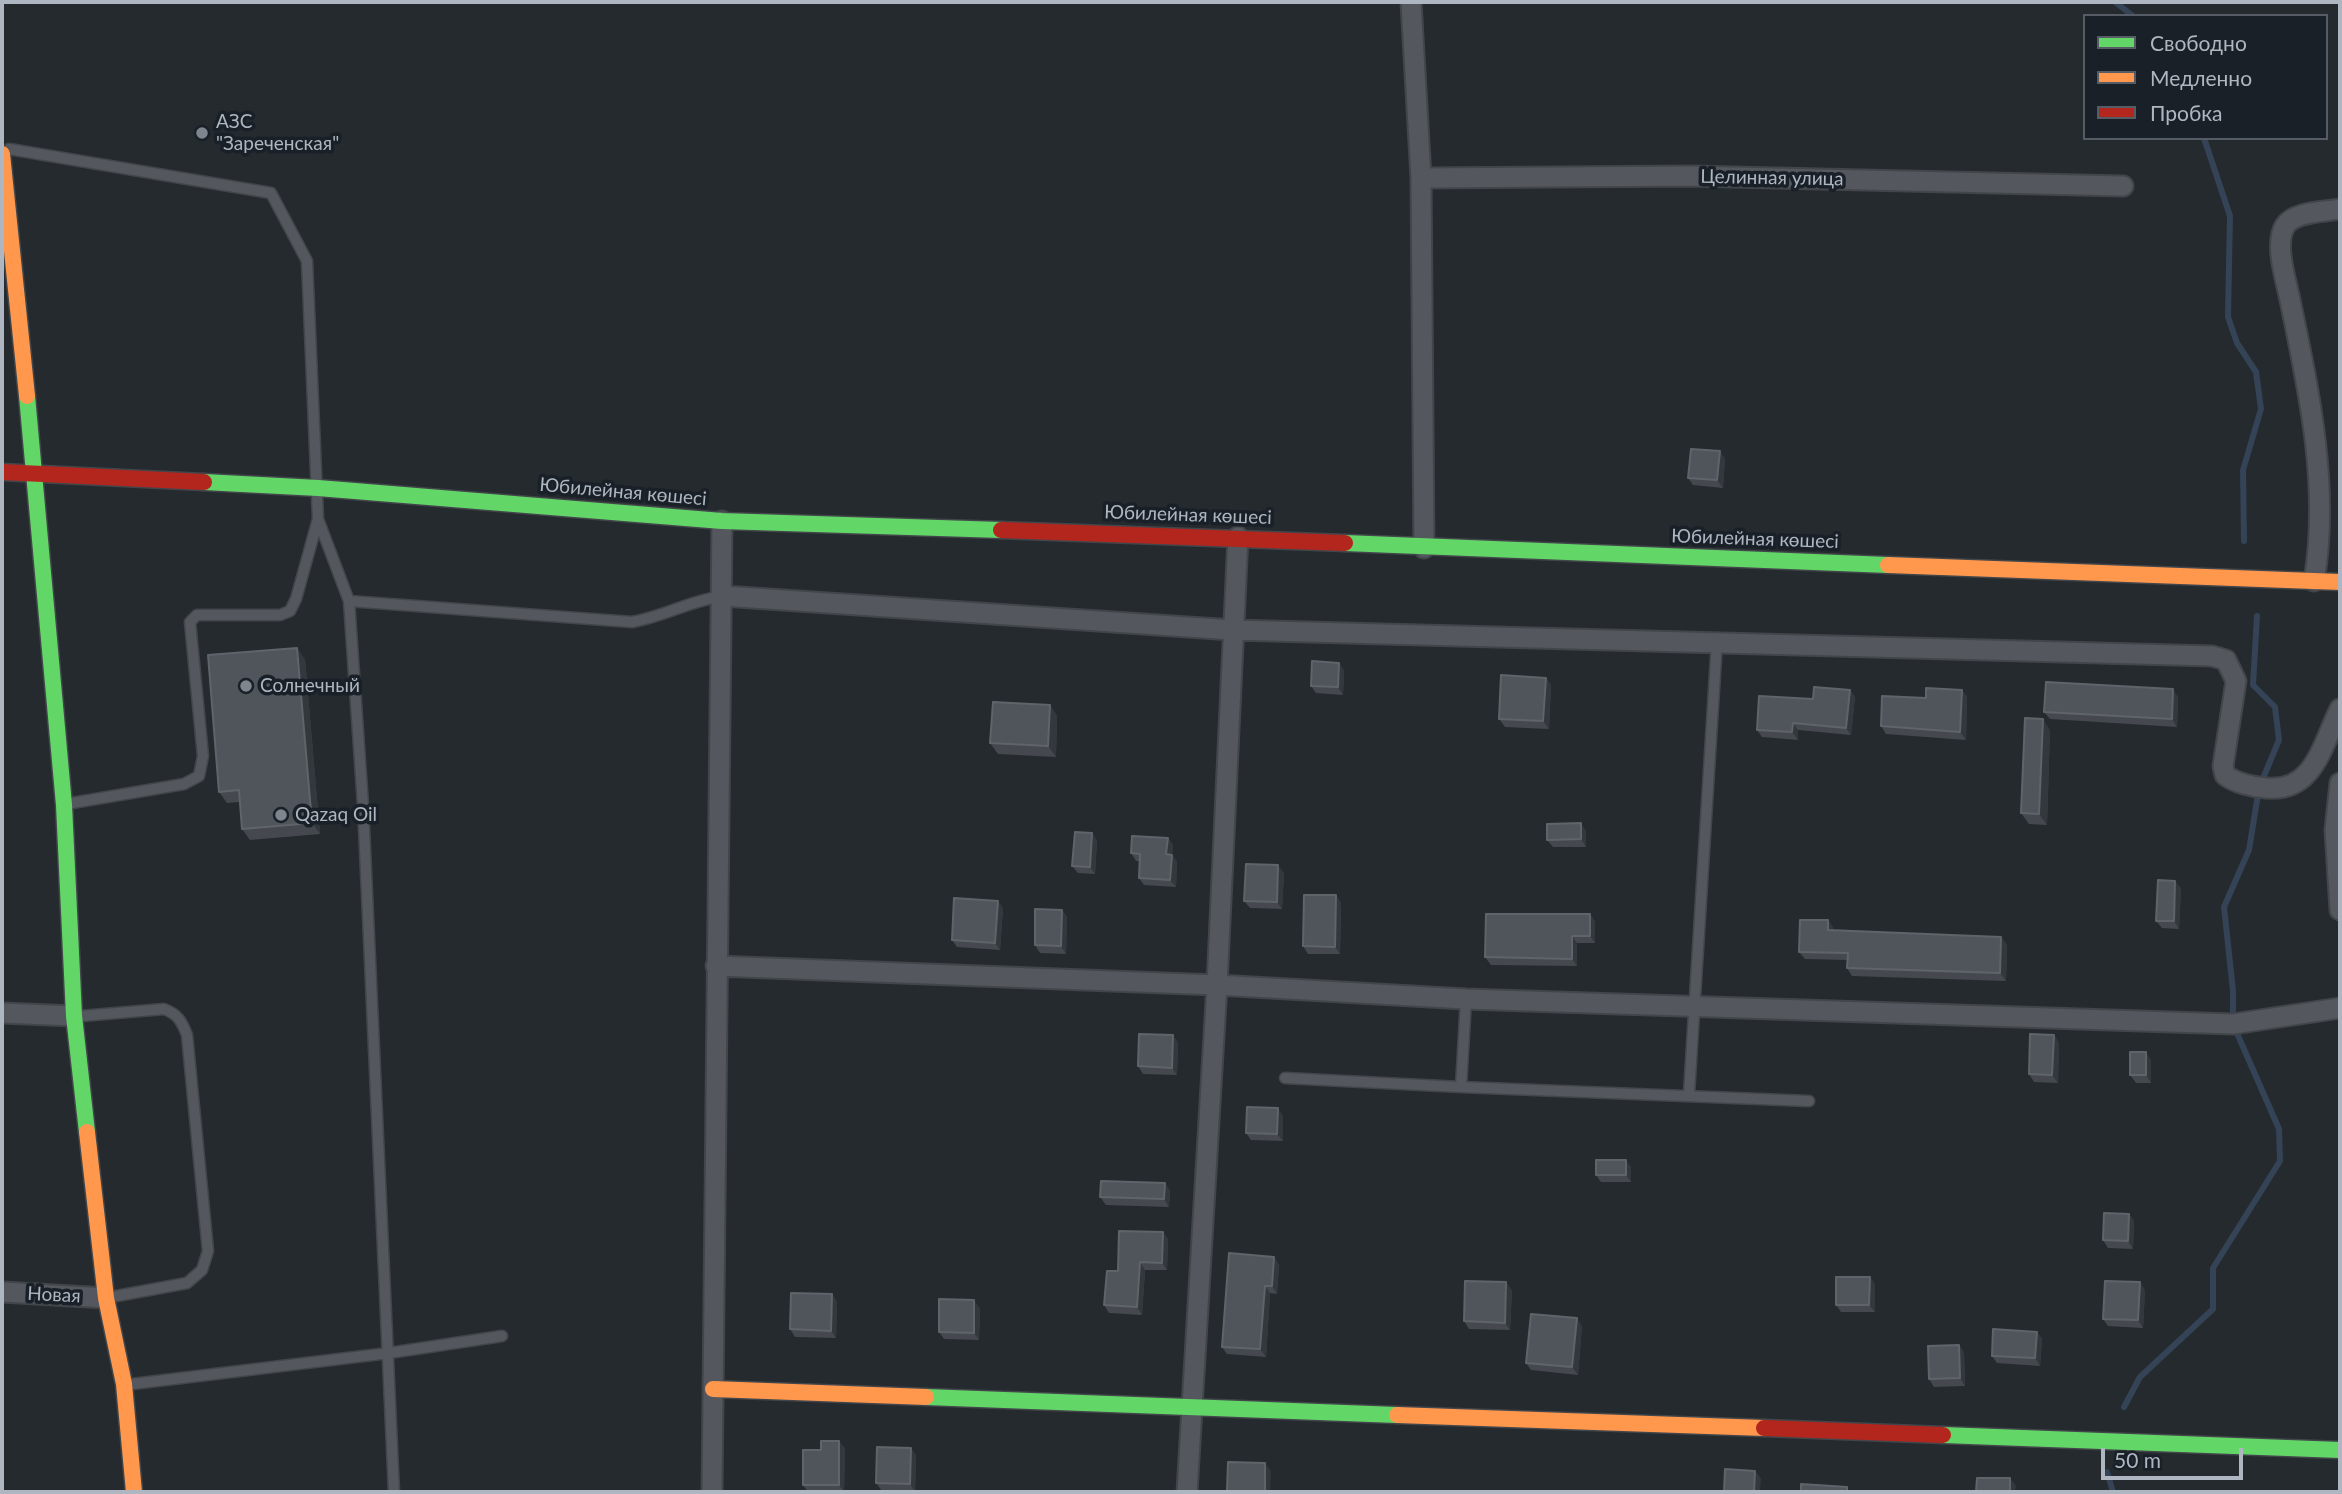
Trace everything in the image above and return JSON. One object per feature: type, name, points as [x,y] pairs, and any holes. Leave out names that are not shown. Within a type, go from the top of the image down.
[{"type":"main road","points":[[2,154],[35,473],[64,804],[74,1016],[106,1298],[124,1384],[134,1492]]},
{"type":"main road","name":"Юбилейная көшесі","points":[[2,472],[317,488],[722,521],[1238,537],[1424,548],[2340,582]]},
{"type":"main road","points":[[713,1389],[2340,1450]]},
{"type":"street","points":[[1411,2],[1421,178],[1424,548]]},
{"type":"street","name":"Целинная улица","points":[[1421,178],[1691,176],[2123,186]]},
{"type":"street","points":[[2314,581],[2321,542],[2321,496],[2282,252],[2282,236],[2286,225],[2295,217],[2340,209]]},
{"type":"street","points":[[712,1492],[722,521]]},
{"type":"street","points":[[1187,1492],[1217,985],[1238,537]]},
{"type":"street","points":[[723,596],[1233,630],[2212,656],[2226,660],[2236,681],[2223,772],[2227,778],[2259,788],[2279,790],[2299,783],[2308,774],[2340,709]]},
{"type":"street","points":[[2340,783],[2335,830],[2340,910]]},
{"type":"street","points":[[716,966],[1217,985],[1466,999],[2233,1024],[2340,1008]]},
{"type":"street","points":[[2,1013],[74,1016]]},
{"type":"street","name":"Новая","points":[[2,1292],[106,1298]]},
{"type":"lane","points":[[2,148],[271,193],[307,261],[318,519],[296,599],[290,611],[280,615],[197,615],[190,622],[203,756],[199,776],[184,784],[64,804]]},
{"type":"lane","points":[[318,519],[349,601],[363,805],[394,1492]]},
{"type":"lane","points":[[349,601],[632,622],[652,619],[694,600],[723,596]]},
{"type":"lane","points":[[1689,1094],[1717,641]]},
{"type":"lane","points":[[1461,1087],[1466,999]]},
{"type":"lane","points":[[74,1016],[164,1009],[173,1012],[181,1021],[187,1035],[208,1251],[202,1269],[187,1283],[106,1298]]},
{"type":"lane","points":[[1285,1078],[1809,1101]]},
{"type":"lane","points":[[124,1384],[389,1353],[502,1336]]},
{"type":"building","points":[[1691,449],[1720,451],[1717,480],[1688,478]]},
{"type":"building","points":[[297,648],[312,823],[242,829],[239,790],[219,792],[208,655]]},
{"type":"building","points":[[1312,661],[1339,663],[1338,687],[1311,686]]},
{"type":"building","points":[[1501,675],[1546,678],[1543,721],[1499,719]]},
{"type":"building","points":[[2046,682],[2173,689],[2172,719],[2044,712]]},
{"type":"building","points":[[1814,687],[1850,690],[1846,728],[1793,723],[1792,732],[1757,730],[1759,696],[1813,699]]},
{"type":"building","points":[[1926,688],[1962,690],[1960,732],[1881,726],[1882,696],[1926,698]]},
{"type":"building","points":[[993,702],[1050,705],[1048,746],[990,743]]},
{"type":"building","points":[[2025,718],[2043,719],[2039,814],[2021,813]]},
{"type":"building","points":[[1581,823],[1581,839],[1547,840],[1547,824]]},
{"type":"building","points":[[1075,832],[1092,833],[1090,867],[1072,866]]},
{"type":"building","points":[[1132,836],[1168,838],[1166,854],[1172,855],[1170,880],[1139,878],[1140,854],[1131,853]]},
{"type":"building","points":[[1246,864],[1278,865],[1277,902],[1244,901]]},
{"type":"building","points":[[2158,880],[2175,881],[2174,921],[2156,921]]},
{"type":"building","points":[[1304,895],[1336,895],[1335,947],[1303,946]]},
{"type":"building","points":[[954,898],[998,901],[995,943],[952,940]]},
{"type":"building","points":[[1035,909],[1062,910],[1061,946],[1035,945]]},
{"type":"building","points":[[1486,914],[1590,914],[1590,936],[1572,936],[1572,959],[1485,957]]},
{"type":"building","points":[[1800,920],[1828,920],[1828,930],[2001,937],[2000,973],[1847,968],[1848,953],[1799,952]]},
{"type":"building","points":[[1139,1034],[1173,1035],[1172,1068],[1138,1066]]},
{"type":"building","points":[[2030,1034],[2054,1035],[2052,1075],[2029,1074]]},
{"type":"building","points":[[2130,1052],[2146,1052],[2146,1075],[2130,1075]]},
{"type":"building","points":[[1247,1107],[1278,1108],[1277,1134],[1246,1133]]},
{"type":"building","points":[[1596,1160],[1626,1160],[1626,1175],[1596,1175]]},
{"type":"building","points":[[1101,1181],[1165,1183],[1164,1199],[1100,1197]]},
{"type":"building","points":[[2104,1213],[2129,1214],[2128,1241],[2103,1240]]},
{"type":"building","points":[[1119,1231],[1163,1232],[1162,1263],[1140,1262],[1137,1307],[1104,1305],[1107,1271],[1118,1271]]},
{"type":"building","points":[[1229,1253],[1274,1257],[1272,1286],[1265,1286],[1260,1349],[1222,1347]]},
{"type":"building","points":[[1836,1277],[1870,1277],[1869,1305],[1836,1305]]},
{"type":"building","points":[[1465,1281],[1506,1282],[1505,1323],[1464,1321]]},
{"type":"building","points":[[2105,1281],[2140,1282],[2138,1320],[2103,1319]]},
{"type":"building","points":[[791,1293],[832,1294],[831,1331],[790,1329]]},
{"type":"building","points":[[939,1299],[974,1300],[974,1333],[939,1332]]},
{"type":"building","points":[[1531,1314],[1577,1318],[1572,1367],[1526,1363]]},
{"type":"building","points":[[1993,1329],[2037,1332],[2035,1358],[1992,1356]]},
{"type":"building","points":[[1959,1345],[1960,1378],[1929,1379],[1928,1346]]},
{"type":"building","points":[[821,1441],[839,1441],[839,1485],[803,1485],[803,1450],[821,1450]]},
{"type":"building","points":[[877,1447],[911,1448],[910,1484],[876,1483]]},
{"type":"building","points":[[1228,1462],[1265,1463],[1265,1492],[1227,1492]]},
{"type":"building","points":[[1725,1469],[1755,1471],[1754,1492],[1724,1492]]},
{"type":"building","points":[[1977,1478],[2010,1478],[2010,1491],[2019,1492],[1976,1492]]},
{"type":"building","points":[[1801,1484],[1847,1487],[1847,1492],[1801,1492]]},
{"type":"waterway","points":[[2115,2],[2130,14]]},
{"type":"waterway","points":[[2205,140],[2230,216],[2228,317],[2237,343],[2256,372],[2261,409],[2243,470],[2244,541]]},
{"type":"waterway","points":[[2124,1407],[2140,1377],[2213,1309],[2213,1268],[2280,1161],[2279,1129],[2233,1024],[2233,991],[2224,907],[2249,850],[2259,788],[2279,740],[2275,707],[2253,685],[2257,616]]},
{"type":"waterway","points":[[2107,1472],[2113,1492]]},
{"type":"traffic: fast","points":[[27,396],[64,805],[74,1016],[87,1132]]},
{"type":"traffic: fast","points":[[204,482],[318,488],[722,521],[1001,530]]},
{"type":"traffic: fast","points":[[1345,543],[1888,565]]},
{"type":"traffic: fast","points":[[926,1397],[1397,1415]]},
{"type":"traffic: fast","points":[[1943,1435],[2340,1450]]},
{"type":"traffic: slow","points":[[2,154],[27,396]]},
{"type":"traffic: slow","points":[[1888,565],[2340,582]]},
{"type":"traffic: slow","points":[[87,1132],[106,1298],[124,1384],[134,1492]]},
{"type":"traffic: slow","points":[[713,1389],[926,1397]]},
{"type":"traffic: slow","points":[[1397,1415],[1764,1428]]},
{"type":"traffic: jam","points":[[2,472],[204,482]]},
{"type":"traffic: jam","points":[[1001,530],[1345,543]]},
{"type":"traffic: jam","points":[[1764,1428],[1943,1435]]},
{"type":"place","name":"АЗС \"Зареченская\"","points":[[202,133]]},
{"type":"place","name":"Солнечный","points":[[246,686]]},
{"type":"place","name":"Qazaq Oil","points":[[281,815]]}]
